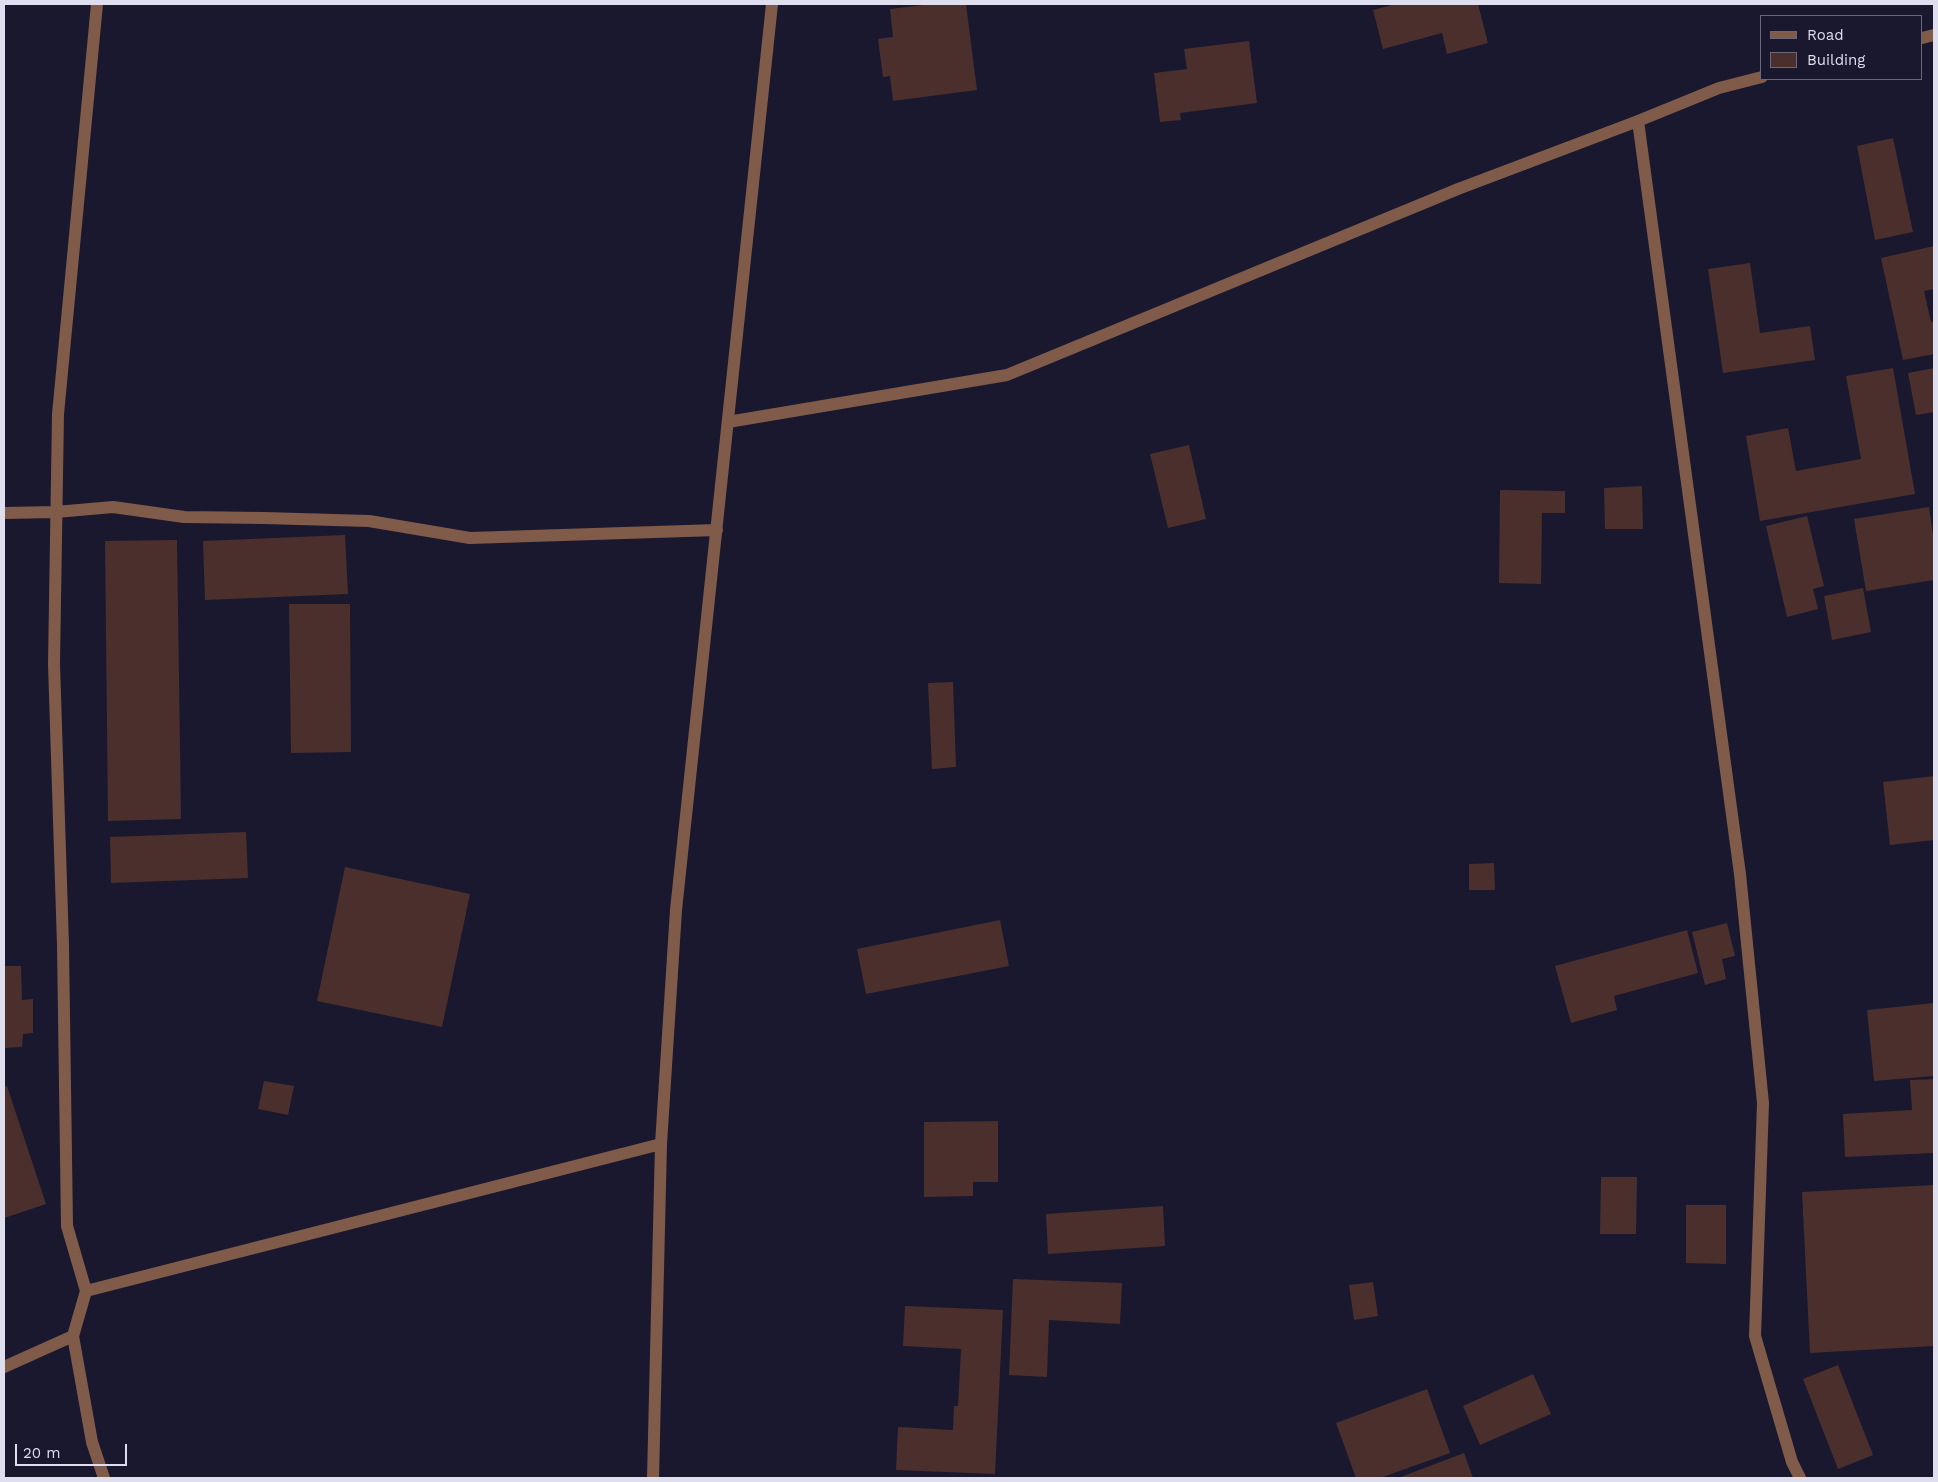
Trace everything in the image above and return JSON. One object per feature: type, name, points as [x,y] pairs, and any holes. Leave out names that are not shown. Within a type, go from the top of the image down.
[{"type":"street","points":[[97,4],[58,414],[54,664],[63,945],[67,1226],[86,1290],[73,1336],[92,1442],[104,1478]]},
{"type":"street","points":[[653,1478],[661,1144],[676,910],[772,4]]},
{"type":"street","points":[[728,422],[1007,375],[1458,189],[1638,121],[1719,88],[1760,78]]},
{"type":"street","points":[[1638,121],[1740,874],[1763,1103],[1755,1336],[1792,1462],[1800,1478]]},
{"type":"street","points":[[4,513],[56,512],[113,507],[184,517],[369,521],[470,538],[717,530]]},
{"type":"street","points":[[86,1290],[661,1144]]},
{"type":"street","points":[[4,1367],[73,1336]]},
{"type":"building","points":[[932,4],[966,4],[977,90],[893,101],[890,76],[883,77],[878,39],[893,37],[890,9]]},
{"type":"building","points":[[1396,4],[1478,4],[1488,43],[1447,54],[1442,33],[1383,49],[1373,10]]},
{"type":"building","points":[[1249,41],[1257,103],[1180,113],[1181,120],[1160,122],[1154,73],[1187,69],[1184,49]]},
{"type":"building","points":[[1893,138],[1913,232],[1875,240],[1857,146]]},
{"type":"building","points":[[1934,246],[1934,289],[1924,291],[1931,322],[1934,321],[1934,354],[1903,360],[1881,258]]},
{"type":"building","points":[[1750,263],[1760,333],[1810,326],[1815,360],[1723,373],[1708,269]]},
{"type":"building","points":[[1893,368],[1915,494],[1760,521],[1746,436],[1788,428],[1796,471],[1861,459],[1846,376]]},
{"type":"building","points":[[1934,368],[1934,412],[1916,415],[1908,373]]},
{"type":"building","points":[[1189,445],[1206,519],[1168,528],[1150,454]]},
{"type":"building","points":[[1642,486],[1643,529],[1605,529],[1604,488]]},
{"type":"building","points":[[1500,490],[1565,491],[1565,513],[1542,513],[1541,584],[1499,583]]},
{"type":"building","points":[[1929,507],[1934,542],[1934,580],[1866,591],[1854,519]]},
{"type":"building","points":[[1807,516],[1824,586],[1813,589],[1818,609],[1787,617],[1766,526]]},
{"type":"building","points":[[345,535],[348,594],[205,600],[203,541]]},
{"type":"building","points":[[177,540],[181,819],[108,821],[105,541]]},
{"type":"building","points":[[1863,588],[1871,632],[1832,640],[1824,596]]},
{"type":"building","points":[[289,604],[350,604],[351,752],[291,753]]},
{"type":"building","points":[[953,682],[956,767],[932,769],[928,683]]},
{"type":"building","points":[[1934,776],[1934,840],[1890,845],[1883,782]]},
{"type":"building","points":[[246,832],[248,878],[111,883],[110,837]]},
{"type":"building","points":[[1494,863],[1495,890],[1469,890],[1469,864]]},
{"type":"building","points":[[345,867],[470,894],[442,1027],[317,1001]]},
{"type":"building","points":[[1000,920],[1009,966],[866,994],[857,949]]},
{"type":"building","points":[[1727,923],[1735,956],[1722,959],[1726,979],[1705,985],[1692,932]]},
{"type":"building","points":[[1687,930],[1698,973],[1614,996],[1617,1010],[1571,1023],[1555,966]]},
{"type":"building","points":[[4,966],[21,966],[22,1000],[33,999],[33,1033],[23,1034],[22,1047],[4,1048]]},
{"type":"building","points":[[1934,1003],[1934,1076],[1874,1081],[1867,1010]]},
{"type":"building","points":[[1934,1079],[1934,1153],[1845,1157],[1843,1114],[1912,1110],[1910,1080]]},
{"type":"building","points":[[264,1081],[294,1086],[288,1115],[258,1109]]},
{"type":"building","points":[[7,1086],[46,1204],[4,1218],[4,1087]]},
{"type":"building","points":[[998,1121],[998,1182],[973,1182],[973,1196],[924,1197],[924,1122]]},
{"type":"building","points":[[1601,1177],[1637,1177],[1636,1234],[1600,1234]]},
{"type":"building","points":[[1934,1185],[1934,1346],[1810,1353],[1802,1192]]},
{"type":"building","points":[[1686,1205],[1726,1205],[1726,1264],[1686,1263]]},
{"type":"building","points":[[1163,1206],[1165,1246],[1048,1254],[1046,1214]]},
{"type":"building","points":[[1013,1279],[1122,1283],[1120,1324],[1049,1320],[1047,1377],[1009,1375]]},
{"type":"building","points":[[1373,1282],[1378,1316],[1354,1320],[1349,1285]]},
{"type":"building","points":[[905,1306],[1003,1310],[995,1474],[896,1470],[898,1427],[953,1430],[954,1406],[958,1406],[961,1349],[903,1346]]},
{"type":"building","points":[[1838,1365],[1873,1455],[1838,1469],[1803,1379]]},
{"type":"building","points":[[1533,1374],[1551,1414],[1480,1445],[1463,1406]]},
{"type":"building","points":[[1427,1389],[1450,1453],[1380,1478],[1356,1478],[1336,1423]]},
{"type":"building","points":[[1464,1453],[1473,1478],[1398,1478]]}]
